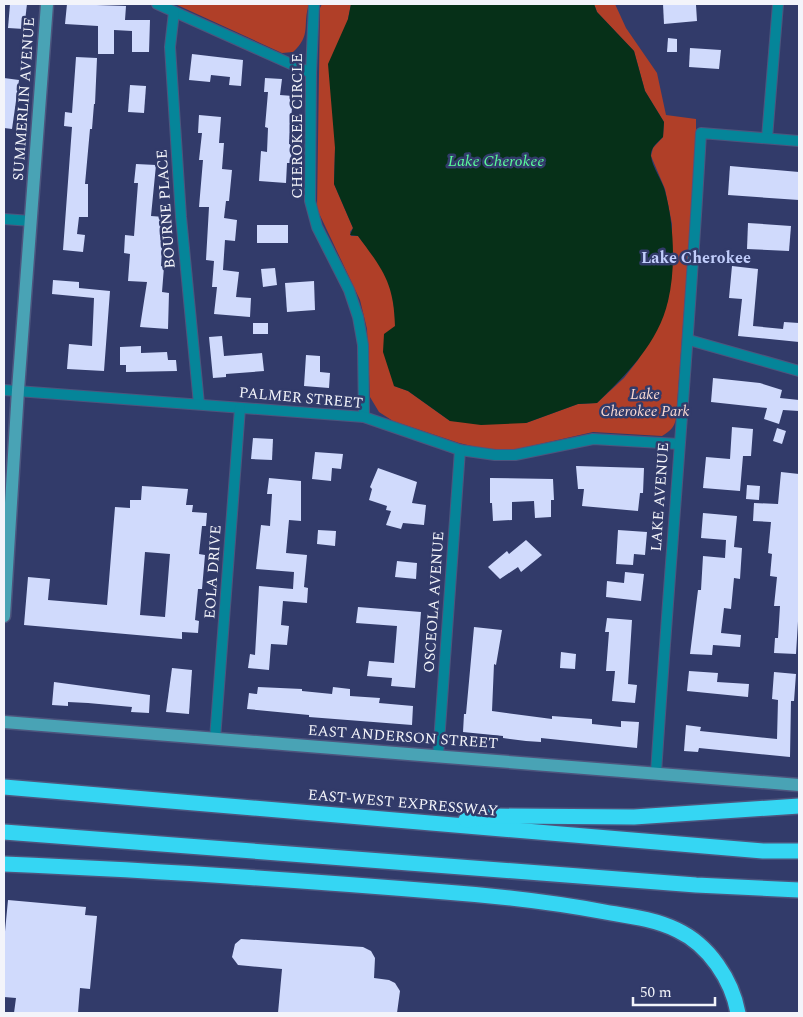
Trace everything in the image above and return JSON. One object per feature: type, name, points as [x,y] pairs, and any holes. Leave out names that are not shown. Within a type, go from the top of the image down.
[{"type":"highway","name":"EAST-WEST EXPRESSWAY","points":[[4,787],[763,851],[799,851]]},
{"type":"highway","points":[[445,824],[492,816],[634,816],[799,806]]},
{"type":"highway","points":[[4,832],[696,886],[799,890]]},
{"type":"highway","points":[[7,864],[242,876],[519,898],[624,915],[656,922],[678,930],[701,946],[718,966],[730,985],[738,1013]]},
{"type":"main road","name":"SUMMERLIN AVENUE","points":[[4,616],[18,390],[47,4]]},
{"type":"main road","name":"EAST ANDERSON STREET","points":[[4,722],[799,785]]},
{"type":"street","points":[[158,4],[311,73]]},
{"type":"street","name":"CHEROKEE CIRCLE","points":[[314,4],[311,73],[310,201],[317,227],[349,290],[358,317],[362,344],[364,418]]},
{"type":"street","points":[[778,4],[767,138],[799,141]]},
{"type":"street","name":"BOURNE PLACE","points":[[174,12],[170,47],[181,217],[199,404]]},
{"type":"street","name":"LAKE AVENUE","points":[[656,774],[679,444],[689,340],[701,133],[767,138]]},
{"type":"street","points":[[4,219],[31,221]]},
{"type":"street","points":[[689,340],[799,371]]},
{"type":"street","name":"PALMER STREET","points":[[4,390],[364,418],[460,450],[495,455],[515,455],[593,439],[679,444]]},
{"type":"street","name":"EOLA DRIVE","points":[[215,739],[240,408]]},
{"type":"street","name":"OSCEOLA AVENUE","points":[[438,756],[460,450]]},
{"type":"green space","points":[[175,4],[309,4],[303,40],[293,52],[282,53]]},
{"type":"green space","name":"Lake Cherokee Park","points":[[322,4],[351,4],[335,148],[334,184],[353,228],[350,232],[351,236],[358,236],[373,254],[390,287],[396,329],[394,386],[408,391],[450,421],[526,423],[578,404],[597,403],[624,378],[638,360],[668,301],[672,255],[672,224],[665,189],[651,156],[653,148],[663,137],[664,122],[645,91],[634,51],[597,12],[594,4],[615,4],[626,28],[657,73],[666,115],[696,119],[696,149],[676,419],[669,431],[662,436],[593,432],[509,451],[480,448],[459,443],[393,421],[379,412],[370,397],[367,329],[360,300],[317,209],[320,8]]},
{"type":"water","name":"Lake Cherokee","points":[[351,4],[594,4],[597,12],[634,51],[645,91],[664,122],[663,137],[653,148],[651,156],[653,165],[664,187],[670,217],[673,246],[671,288],[664,316],[649,344],[630,369],[597,403],[578,404],[526,423],[481,425],[450,421],[408,391],[394,386],[383,352],[384,334],[395,326],[389,288],[386,278],[358,236],[350,235],[353,228],[334,184],[335,148],[328,64],[348,19]]},
{"type":"building","points":[[10,4],[27,4],[24,29],[8,28]]},
{"type":"building","points":[[67,4],[126,6],[125,20],[150,20],[149,52],[132,52],[132,31],[114,30],[114,54],[98,54],[98,26],[65,24]]},
{"type":"building","points":[[663,4],[696,5],[697,21],[664,24]]},
{"type":"building","points":[[668,38],[677,39],[677,52],[667,52]]},
{"type":"building","points":[[690,48],[721,50],[719,69],[689,67]]},
{"type":"building","points":[[192,54],[243,60],[241,86],[229,85],[230,77],[211,75],[210,82],[189,80]]},
{"type":"building","points":[[76,57],[97,58],[95,104],[92,129],[90,129],[85,184],[88,184],[88,217],[79,217],[77,234],[85,235],[83,252],[63,250],[72,127],[64,126],[65,112],[72,113]]},
{"type":"building","points":[[4,78],[19,80],[12,129],[4,128]]},
{"type":"building","points":[[265,78],[282,79],[280,95],[293,96],[289,144],[292,144],[291,163],[287,163],[286,183],[259,181],[261,151],[267,152],[268,128],[265,127],[268,92],[264,92]]},
{"type":"building","points":[[130,85],[146,86],[144,113],[128,112]]},
{"type":"building","points":[[199,115],[221,117],[219,143],[224,143],[222,169],[232,170],[229,201],[226,201],[224,218],[237,220],[235,241],[225,240],[223,270],[239,272],[236,297],[251,298],[250,317],[214,314],[217,287],[212,287],[214,261],[206,260],[209,207],[199,207],[203,160],[199,160],[202,133],[198,133]]},
{"type":"building","points":[[136,164],[156,165],[151,216],[164,217],[161,266],[164,267],[162,292],[169,293],[168,329],[140,327],[147,282],[128,281],[130,254],[124,253],[125,235],[134,236],[138,183],[134,183]]},
{"type":"building","points":[[730,166],[799,172],[799,200],[728,195]]},
{"type":"building","points":[[748,223],[791,226],[789,251],[747,249]]},
{"type":"building","points":[[257,225],[288,225],[288,243],[257,243]]},
{"type":"building","points":[[732,266],[758,269],[753,326],[783,329],[784,322],[799,323],[799,342],[738,336],[742,299],[729,298]]},
{"type":"building","points":[[275,268],[277,285],[263,287],[261,269]]},
{"type":"building","points":[[53,280],[79,282],[79,288],[110,291],[104,371],[67,369],[69,344],[92,346],[94,298],[52,294]]},
{"type":"building","points":[[314,281],[315,310],[287,312],[285,283]]},
{"type":"building","points":[[253,323],[268,323],[268,334],[253,334]]},
{"type":"building","points":[[222,336],[224,356],[262,353],[264,371],[226,374],[226,377],[213,378],[209,337]]},
{"type":"building","points":[[141,346],[141,353],[167,352],[168,360],[176,360],[177,371],[126,372],[126,365],[120,365],[120,347]]},
{"type":"building","points":[[306,355],[320,356],[320,372],[330,373],[329,388],[304,386]]},
{"type":"building","points":[[713,378],[760,383],[782,390],[780,398],[799,400],[799,411],[783,410],[779,424],[764,419],[767,408],[711,402]]},
{"type":"building","points":[[732,427],[753,429],[751,456],[743,456],[740,491],[703,488],[706,457],[730,459]]},
{"type":"building","points":[[777,428],[786,431],[782,444],[773,441]]},
{"type":"building","points":[[253,438],[273,439],[272,460],[251,459]]},
{"type":"building","points":[[315,452],[343,454],[341,469],[332,468],[331,481],[312,479]]},
{"type":"building","points":[[576,466],[644,468],[643,493],[640,493],[638,511],[582,506],[584,489],[578,489]]},
{"type":"building","points":[[378,468],[417,482],[412,503],[426,505],[424,525],[403,523],[401,529],[386,525],[391,511],[386,510],[387,506],[369,500],[372,489],[370,487]]},
{"type":"building","points":[[781,472],[799,474],[799,605],[796,654],[774,653],[775,638],[778,638],[780,606],[774,606],[777,577],[770,576],[772,554],[768,553],[771,522],[753,521],[754,503],[778,504]]},
{"type":"building","points":[[269,478],[301,481],[301,521],[289,520],[286,553],[307,555],[304,587],[308,588],[307,603],[283,601],[281,625],[289,626],[287,645],[271,644],[269,670],[248,668],[250,654],[255,655],[259,586],[293,589],[294,572],[256,569],[261,525],[270,526],[272,494],[267,494]]},
{"type":"building","points":[[490,478],[553,479],[554,500],[551,500],[551,517],[535,518],[534,501],[512,502],[512,520],[493,521],[492,503],[490,503]]},
{"type":"building","points":[[747,485],[760,486],[759,500],[746,499]]},
{"type":"building","points":[[142,486],[188,489],[186,505],[193,505],[192,512],[207,513],[206,526],[202,526],[199,554],[205,555],[202,589],[198,589],[195,620],[199,621],[198,633],[182,632],[182,639],[24,625],[28,577],[50,579],[48,600],[107,605],[115,507],[130,508],[130,500],[141,500]],"holes":[[[145,552],[170,554],[165,617],[140,615]]]},
{"type":"building","points":[[703,513],[737,516],[734,547],[742,548],[740,579],[734,578],[731,609],[724,608],[721,633],[741,635],[740,647],[713,645],[712,655],[690,654],[698,590],[701,590],[703,556],[725,558],[726,540],[701,538]]},
{"type":"building","points":[[318,530],[336,531],[335,546],[317,544]]},
{"type":"building","points":[[618,530],[647,532],[645,555],[634,554],[633,565],[616,564]]},
{"type":"building","points":[[526,540],[542,555],[521,572],[518,567],[500,579],[488,567],[507,551],[509,554]]},
{"type":"building","points":[[397,561],[417,563],[416,579],[395,577]]},
{"type":"building","points":[[625,572],[644,574],[641,601],[606,597],[607,581],[624,583]]},
{"type":"building","points":[[358,607],[421,612],[415,688],[391,686],[392,678],[367,676],[369,661],[394,663],[397,626],[356,623]]},
{"type":"building","points":[[607,618],[632,620],[628,684],[637,685],[635,703],[612,701],[615,671],[606,671],[609,632],[605,632]]},
{"type":"building","points":[[474,627],[502,630],[496,665],[494,664],[492,711],[552,719],[552,716],[592,719],[592,724],[621,727],[621,721],[639,722],[637,748],[541,738],[541,742],[526,741],[503,738],[503,736],[463,732]]},
{"type":"building","points":[[561,652],[576,654],[575,669],[560,668]]},
{"type":"building","points":[[172,668],[192,670],[189,714],[166,712]]},
{"type":"building","points":[[689,671],[718,673],[717,682],[749,684],[748,697],[687,691]]},
{"type":"building","points":[[774,672],[796,674],[794,701],[791,701],[790,757],[699,748],[698,752],[684,751],[686,725],[701,727],[700,731],[777,739],[778,700],[772,699]]},
{"type":"building","points":[[54,682],[150,695],[149,713],[131,712],[132,707],[88,703],[68,702],[68,706],[52,705]]},
{"type":"building","points":[[258,687],[302,689],[302,691],[332,694],[333,687],[350,689],[350,696],[380,698],[379,703],[413,706],[412,725],[309,717],[309,715],[247,709],[249,693],[257,694]]},
{"type":"building","points":[[8,900],[86,907],[85,915],[97,916],[90,989],[80,988],[78,1013],[14,1013],[16,998],[4,997],[4,942]]},
{"type":"building","points":[[241,939],[363,947],[371,951],[375,958],[374,978],[389,980],[395,983],[400,991],[397,1013],[278,1013],[282,969],[238,965],[232,957],[235,944]]},
{"type":"district","name":"Lake Cherokee","points":[[696,258]]}]
